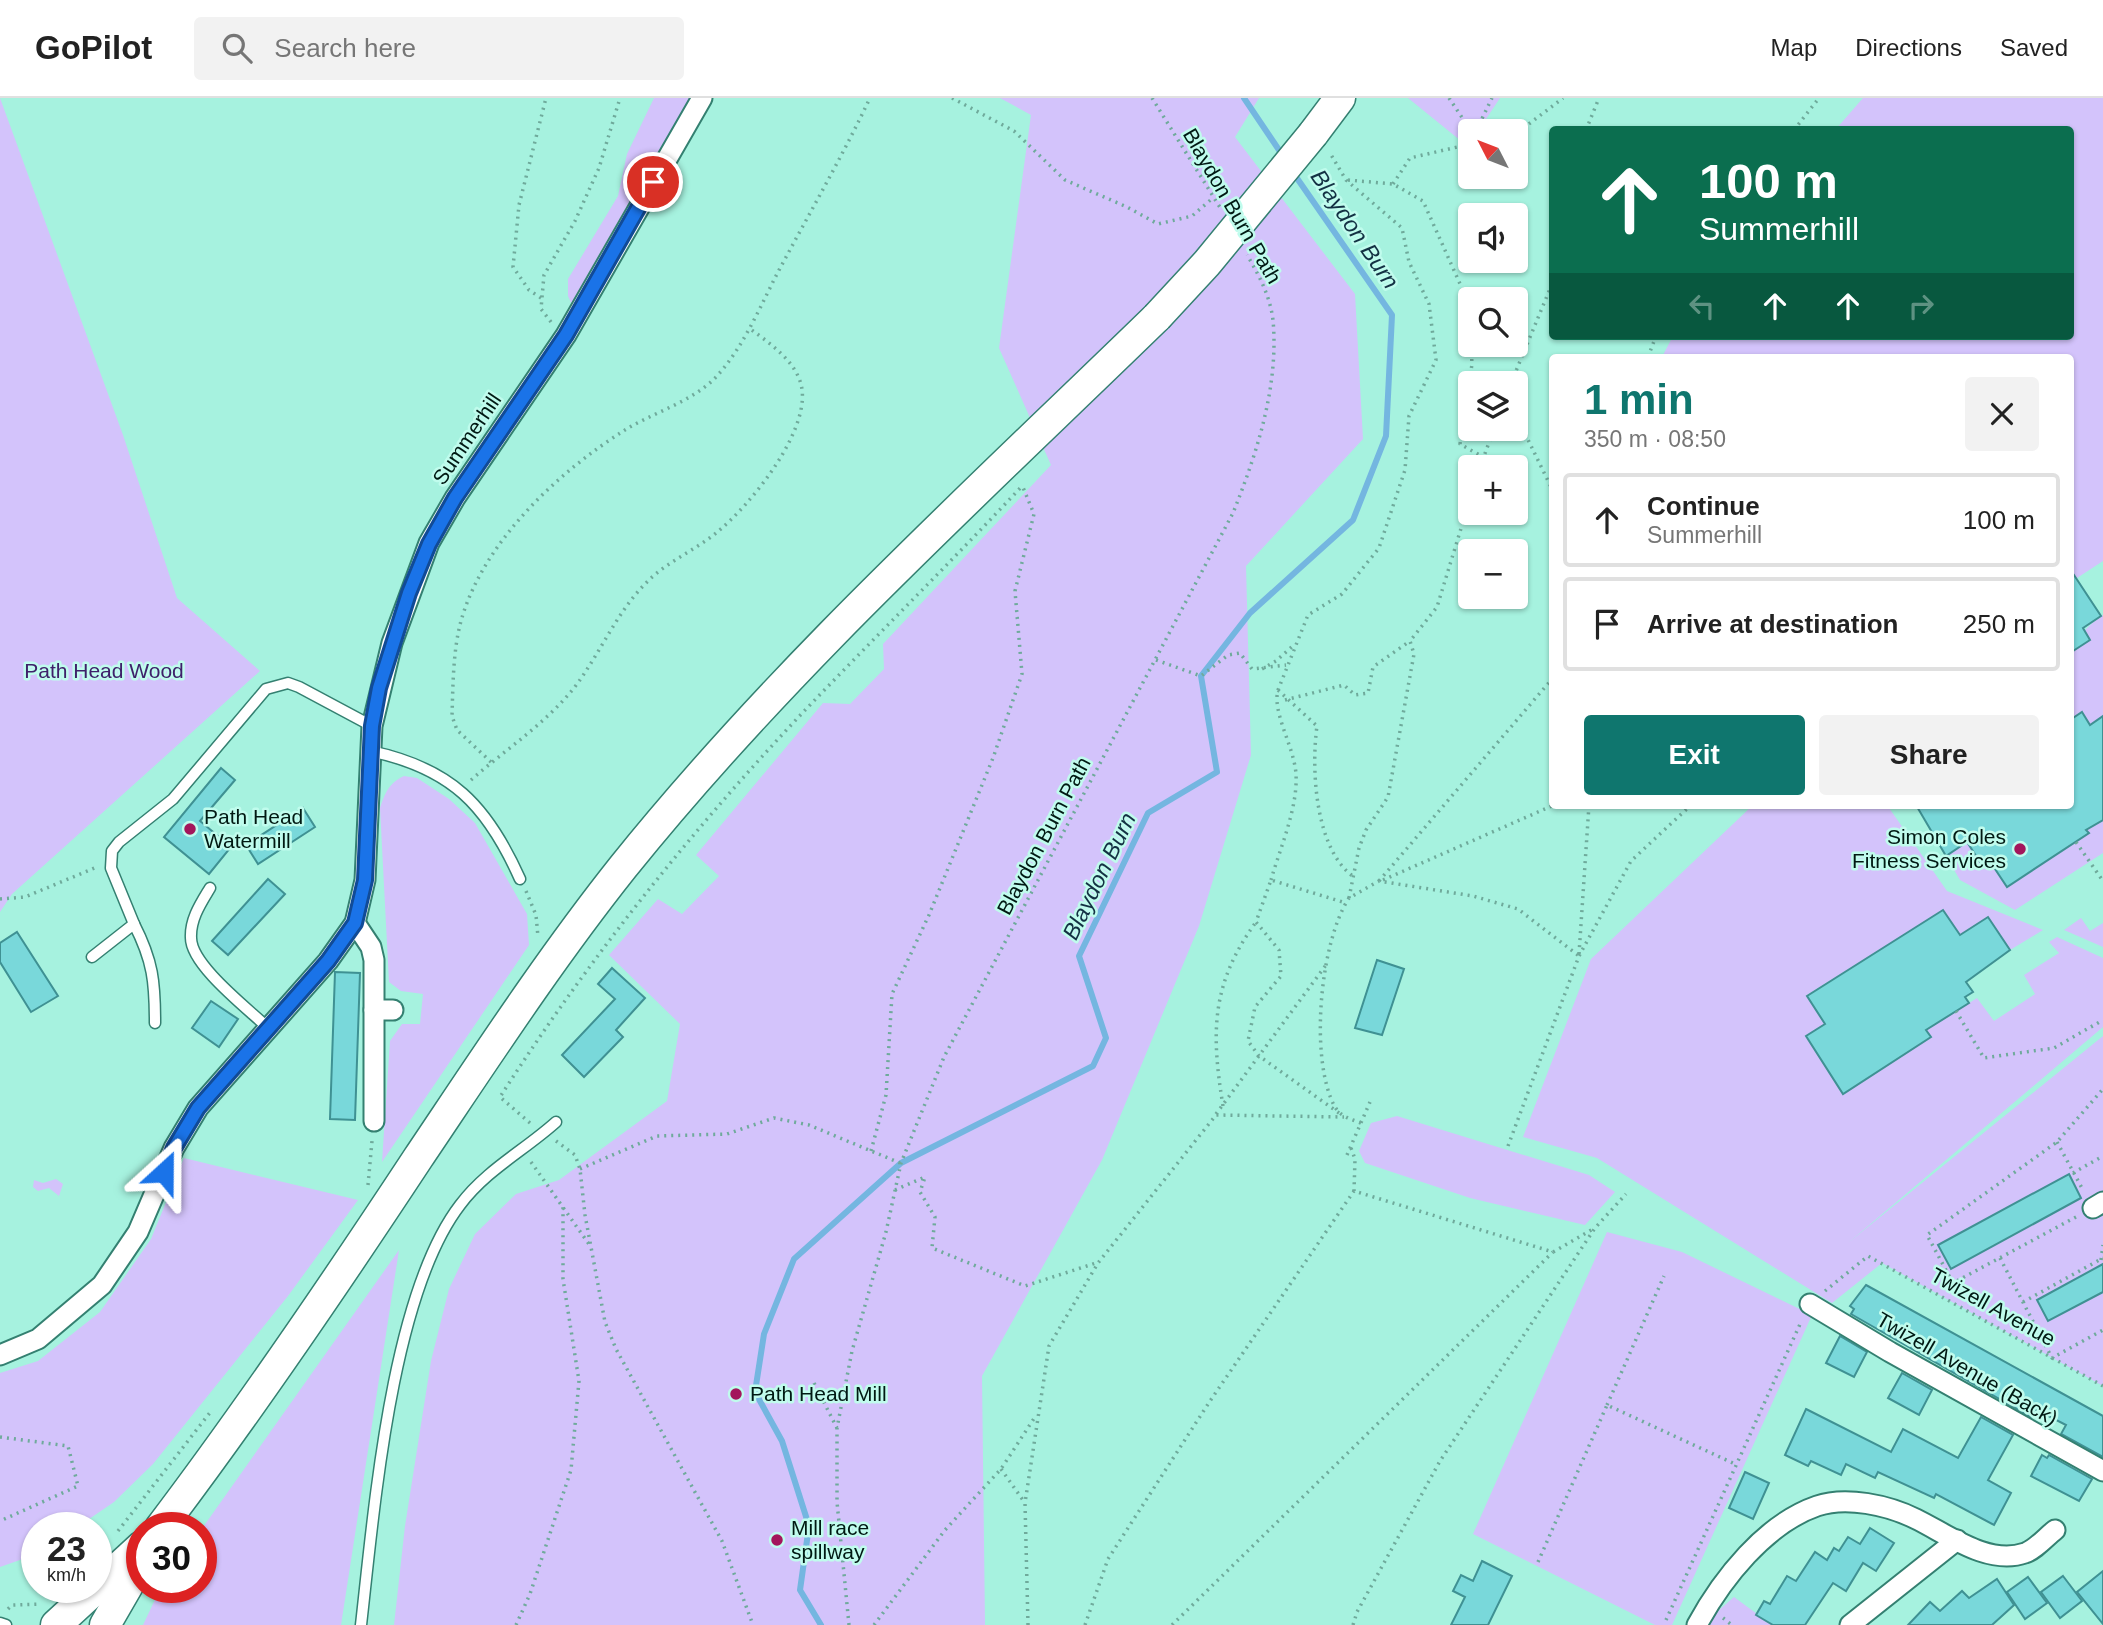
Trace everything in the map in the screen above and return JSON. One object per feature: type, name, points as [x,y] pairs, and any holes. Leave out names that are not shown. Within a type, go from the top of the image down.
[{"type":"main road","points":[[172,1512],[279,1367],[482,1064],[621,870],[689,788],[774,694],[1157,317],[1239,226],[1340,98]]},
{"type":"main road","points":[[56,1625],[126,1561]]},
{"type":"main road","points":[[105,1625],[126,1588]]},
{"type":"street","name":"Summerhill","points":[[355,923],[365,880],[372,726],[392,643],[429,544],[455,498],[566,335],[702,98]]},
{"type":"street","points":[[0,1355],[38,1339],[102,1285],[138,1232],[174,1148],[198,1108],[328,961],[355,923],[371,947],[384,1010],[374,1121]]},
{"type":"street","name":"Twizell Avenue (Back)","points":[[1808,1308],[2103,1471]]},
{"type":"street","points":[[1697,1625],[1733,1572],[1772,1532],[1818,1506],[1872,1502],[1913,1517],[1986,1554],[2025,1553],[2055,1530]]},
{"type":"street","points":[[1850,1625],[1957,1540]]},
{"type":"lane","points":[[155,1023],[155,979],[148,951],[134,924],[110,861],[119,842],[173,799],[266,689],[288,683],[372,726]]},
{"type":"lane","points":[[370,751],[409,761],[461,789],[504,843],[520,879]]},
{"type":"lane","points":[[210,888],[192,924],[190,936],[194,954],[267,1027]]},
{"type":"lane","points":[[92,957],[134,924]]},
{"type":"lane","points":[[361,1625],[387,1432],[401,1359],[423,1274],[459,1205],[474,1188],[556,1122]]},
{"type":"lane","points":[[0,1623],[6,1625]]},
{"type":"path","points":[[541,298],[529,290],[513,267],[519,205],[546,98]]},
{"type":"path","points":[[566,335],[541,309],[544,275],[575,221],[599,167],[620,98]]},
{"type":"path","points":[[491,762],[457,730],[452,716],[461,621],[479,576],[512,530],[560,481],[621,432],[707,386],[728,361],[834,174],[870,98]]},
{"type":"path","points":[[952,98],[1014,131],[1065,180],[1127,207],[1158,224],[1192,216],[1214,197]]},
{"type":"path","name":"Blaydon Burn Path","points":[[1152,98],[1221,209]]},
{"type":"path","points":[[1449,98],[1463,119]]},
{"type":"path","points":[[1482,119],[1492,98]]},
{"type":"path","points":[[1528,125],[1563,98]]},
{"type":"path","points":[[1588,126],[1599,98]]},
{"type":"path","points":[[1797,126],[1819,98]]},
{"type":"path","points":[[1393,184],[1410,158],[1458,147]]},
{"type":"path","points":[[1223,1106],[1215,1044],[1216,1013],[1224,978],[1232,958],[1256,922],[1271,880],[1296,789],[1290,738],[1276,700],[1278,690],[1308,615],[1342,594],[1379,548],[1405,470],[1409,416],[1436,360],[1429,304],[1409,262],[1402,228],[1346,180],[1393,184],[1423,201],[1461,287]]},
{"type":"path","name":"Blaydon Burn Path","points":[[849,1625],[837,1502],[838,1429],[852,1351],[901,1163],[944,1057],[1233,513],[1264,419],[1272,365],[1273,318],[1263,282],[1242,246]]},
{"type":"path","points":[[1516,371],[1549,291]]},
{"type":"path","points":[[461,789],[551,712],[573,688],[622,614],[647,582],[717,533],[737,514],[782,454],[802,406],[800,381],[786,359],[749,328]]},
{"type":"path","points":[[1472,357],[1460,444],[1479,455]]},
{"type":"path","points":[[1528,440],[1549,483]]},
{"type":"path","points":[[753,1625],[722,1541],[616,1349],[605,1322],[584,1215],[580,1169],[568,1149],[542,1134],[500,1097],[554,1013],[676,859],[808,708],[1032,475]]},
{"type":"path","points":[[871,1151],[886,1095],[892,994],[993,758],[1022,674],[1016,591],[1034,514],[1022,485]]},
{"type":"path","points":[[1285,699],[1344,685],[1355,695],[1368,693],[1373,667],[1410,641],[1437,607],[1462,525]]},
{"type":"path","points":[[1344,1117],[1335,1106],[1322,1059],[1320,1005],[1327,964],[1348,901],[1366,830],[1388,797],[1414,654],[1410,641]]},
{"type":"path","points":[[1258,671],[1276,662],[1297,643]]},
{"type":"path","points":[[1156,660],[1201,676],[1228,654],[1240,653],[1252,669],[1258,671],[1286,665]]},
{"type":"path","points":[[1380,881],[1549,684]]},
{"type":"path","points":[[1278,690],[1317,726],[1313,756],[1317,797],[1331,851],[1343,869],[1354,877]]},
{"type":"path","points":[[1271,880],[1348,901],[1380,881],[1549,807]]},
{"type":"path","points":[[1579,956],[1589,809]]},
{"type":"path","points":[[1508,1146],[1579,956],[1631,861],[1687,809]]},
{"type":"path","points":[[2076,842],[2103,881]]},
{"type":"path","points":[[0,899],[25,897],[110,861]]},
{"type":"path","points":[[520,879],[536,915],[539,939]]},
{"type":"path","points":[[1380,881],[1472,896],[1518,909],[1579,956]]},
{"type":"path","points":[[1256,922],[1279,950],[1282,976],[1255,1007],[1248,1041],[1259,1056],[1344,1117],[1362,1123]]},
{"type":"path","points":[[1028,1625],[1025,1503],[1049,1346],[1098,1263],[1223,1106],[1327,964]]},
{"type":"path","points":[[1956,1011],[1984,1058],[2054,1048],[2103,1020]]},
{"type":"path","points":[[2057,1142],[2073,1173],[2098,1205],[1953,1283],[1927,1235],[2057,1142],[2103,1089]]},
{"type":"path","points":[[1347,1155],[1370,1102]]},
{"type":"path","points":[[1216,1115],[1344,1117]]},
{"type":"path","points":[[580,1169],[657,1136],[727,1134],[774,1118],[809,1125],[901,1163]]},
{"type":"path","points":[[367,1198],[374,1121]]},
{"type":"path","points":[[1085,1625],[1108,1559],[1210,1401],[1354,1191],[1354,1159],[1351,1148]]},
{"type":"path","points":[[521,1149],[592,1249]]},
{"type":"path","points":[[2073,1173],[2103,1156]]},
{"type":"path","points":[[895,1191],[925,1177],[920,1192],[935,1217],[932,1248],[1025,1286],[1098,1263]]},
{"type":"path","points":[[1354,1191],[1553,1252]]},
{"type":"path","points":[[1353,1625],[1357,1612],[1440,1461],[1595,1228],[1626,1194]]},
{"type":"path","points":[[516,1625],[530,1594],[571,1470],[579,1381],[563,1279],[563,1207]]},
{"type":"path","points":[[1172,1625],[1553,1252],[1595,1228]]},
{"type":"path","points":[[2023,1302],[2102,1259],[2103,1245]]},
{"type":"path","name":"Twizell Avenue","points":[[1808,1308],[1868,1256],[2103,1386]]},
{"type":"path","points":[[2000,1258],[2052,1358],[2103,1330]]},
{"type":"path","points":[[1538,1562],[1664,1276]]},
{"type":"path","points":[[1666,1620],[1808,1308]]},
{"type":"path","points":[[814,1383],[838,1429]]},
{"type":"path","points":[[1607,1405],[1735,1464]]},
{"type":"path","points":[[874,1625],[945,1530],[1000,1469],[1037,1415]]},
{"type":"path","points":[[0,1437],[68,1446],[78,1486],[0,1521]]},
{"type":"path","points":[[1000,1469],[1025,1503]]},
{"type":"green space","name":"Path Head Wood","points":[[0,98],[123,435],[177,598],[260,671],[12,894],[0,912]]},
{"type":"green space","points":[[654,98],[690,98],[656,164],[572,305],[568,296],[568,279],[618,196],[627,154]]},
{"type":"green space","points":[[1000,98],[1259,98],[1235,137],[1355,294],[1363,439],[1246,566],[1251,755],[1199,926],[1102,1160],[982,1376],[985,1625],[394,1625],[405,1526],[431,1361],[449,1289],[475,1234],[516,1194],[559,1180],[667,1101],[680,1024],[609,955],[658,899],[682,914],[719,876],[696,855],[823,703],[850,704],[884,669],[883,644],[1051,465],[999,348],[1031,115]]},
{"type":"green space","points":[[1408,98],[1500,98],[1486,119],[1458,119],[1458,139]]},
{"type":"green space","points":[[1863,98],[2103,98],[2103,561],[2077,578],[2074,574],[2074,354],[1664,354],[1671,340],[2074,340],[2074,126],[1839,126]]},
{"type":"green space","points":[[2103,615],[2103,716],[2090,725],[2082,712],[2074,717],[2074,649],[2089,626]]},
{"type":"green space","points":[[404,776],[417,778],[449,799],[475,823],[527,914],[529,945],[382,1162],[390,1041],[402,1024],[420,1024],[423,994],[401,991],[389,982],[380,808],[388,789]]},
{"type":"green space","points":[[1749,809],[1890,809],[1947,891],[2043,930],[2010,950],[1988,917],[1960,935],[1943,910],[1807,995],[1825,1024],[1806,1036],[1843,1094],[1930,1037],[1926,1030],[1977,998],[1994,1021],[2035,994],[2024,975],[2059,953],[2049,942],[2057,937],[2103,958],[2103,1027],[1848,1243],[2103,1036],[2103,1386],[1882,1263],[1832,1303],[1597,1158],[1523,1137],[1591,959]]},
{"type":"green space","points":[[2062,809],[2071,809],[2086,830],[2103,820],[2103,853],[2015,910],[1960,880],[1946,856],[1967,842],[1980,862]]},
{"type":"green space","points":[[2081,918],[2090,931],[2103,923],[2103,947],[2064,930]]},
{"type":"green space","points":[[1397,1116],[1589,1175],[1615,1192],[1585,1225],[1470,1198],[1365,1163],[1359,1151],[1371,1123]]},
{"type":"green space","points":[[184,1158],[358,1200],[288,1296],[153,1464],[114,1502],[99,1512],[21,1512],[21,1560],[0,1567],[0,1373],[38,1361],[100,1312],[151,1239]]},
{"type":"green space","points":[[56,1179],[63,1184],[59,1196],[49,1188],[38,1191],[33,1187],[34,1180],[43,1183]]},
{"type":"green space","points":[[1607,1232],[1682,1252],[1812,1315],[1672,1625],[1655,1625],[1473,1534]]},
{"type":"green space","points":[[399,1250],[341,1625],[143,1625],[153,1603],[217,1603],[217,1512],[214,1512]]},
{"type":"green space","points":[[1734,1597],[1772,1625],[1708,1625],[1711,1617]]},
{"type":"building","points":[[2074,575],[2101,616],[2083,628],[2090,640],[2074,650]]},
{"type":"building","points":[[2082,712],[2090,725],[2103,716],[2103,820],[2086,830],[2089,833],[2007,887],[1991,863],[1986,865],[1983,860],[1980,862],[1967,842],[1946,856],[1918,809],[2074,809],[2074,717]]},
{"type":"building","name":"Path Head Watermill","points":[[221,768],[235,780],[200,821],[231,847],[209,874],[164,837]]},
{"type":"building","points":[[303,808],[315,827],[258,864],[246,845]]},
{"type":"building","points":[[268,879],[285,894],[228,955],[212,941]]},
{"type":"building","points":[[1943,910],[1960,935],[1988,917],[2010,950],[1966,982],[1973,992],[1965,997],[1969,1003],[1926,1030],[1931,1037],[1843,1094],[1806,1036],[1825,1024],[1807,996]]},
{"type":"building","points":[[17,932],[58,996],[31,1012],[0,962],[0,943]]},
{"type":"building","points":[[1377,960],[1404,969],[1382,1035],[1355,1028]]},
{"type":"building","points":[[612,968],[645,998],[616,1030],[623,1037],[584,1077],[562,1055],[615,999],[598,984]]},
{"type":"building","points":[[335,972],[360,973],[355,1120],[330,1119]]},
{"type":"building","points":[[211,1001],[238,1019],[219,1047],[192,1028]]},
{"type":"building","points":[[2069,1174],[2081,1198],[1951,1269],[1938,1245]]},
{"type":"building","points":[[2103,1264],[2103,1292],[2048,1321],[2037,1300]]},
{"type":"building","points":[[1866,1285],[2103,1416],[2103,1457],[2061,1434],[2066,1425],[2035,1409],[2031,1417],[1851,1314],[1854,1309],[1850,1306]]},
{"type":"building","points":[[1840,1336],[1867,1352],[1854,1377],[1826,1363]]},
{"type":"building","points":[[1902,1373],[1932,1390],[1919,1415],[1888,1398]]},
{"type":"building","points":[[1806,1409],[1891,1452],[1903,1429],[1958,1458],[1981,1417],[2013,1435],[1988,1480],[2011,1493],[1994,1525],[1936,1494],[1934,1498],[1878,1472],[1875,1478],[1846,1464],[1841,1475],[1811,1461],[1808,1466],[1785,1455]]},
{"type":"building","points":[[2042,1455],[2047,1458],[2049,1455],[2092,1479],[2079,1501],[2031,1476]]},
{"type":"building","points":[[1745,1472],[1769,1483],[1753,1519],[1729,1508]]},
{"type":"building","points":[[1870,1528],[1894,1543],[1876,1571],[1863,1563],[1846,1591],[1833,1583],[1805,1625],[1773,1625],[1756,1615],[1764,1601],[1770,1604],[1787,1576],[1796,1581],[1815,1552],[1827,1560],[1834,1548],[1839,1551],[1848,1537],[1860,1544]]},
{"type":"building","points":[[1482,1561],[1512,1576],[1488,1625],[1451,1625],[1465,1597],[1453,1591],[1461,1575],[1473,1581]]},
{"type":"building","points":[[2103,1571],[2103,1624],[2077,1592]]},
{"type":"building","points":[[2063,1576],[2082,1601],[2060,1618],[2041,1592]]},
{"type":"building","points":[[2028,1577],[2047,1603],[2025,1619],[2007,1592]]},
{"type":"building","points":[[1997,1579],[2014,1605],[1992,1625],[1908,1625],[1930,1602],[1940,1611],[1962,1591],[1969,1598]]},
{"type":"waterway","name":"Blaydon Burn","points":[[1244,98],[1283,156]]},
{"type":"waterway","name":"Blaydon Burn","points":[[821,1625],[800,1590],[809,1526],[782,1441],[755,1392],[764,1334],[794,1259],[901,1163],[1093,1066],[1106,1038],[1079,956],[1148,813],[1217,772],[1201,676],[1250,613],[1353,520],[1386,436],[1392,315],[1292,171]]},
{"type":"place","name":"Path Head Watermill","points":[[190,829]]},
{"type":"place","name":"Simon Coles Fitness Services","points":[[2020,849]]},
{"type":"place","name":"Path Head Mill","points":[[736,1394]]},
{"type":"place","name":"Mill race spillway","points":[[777,1540]]},
{"type":"route","points":[[164,1172],[184,1129],[198,1108],[328,961],[355,923],[362,904],[365,880],[372,726],[379,688],[409,593],[429,544],[455,498],[566,335],[653,182]]}]
